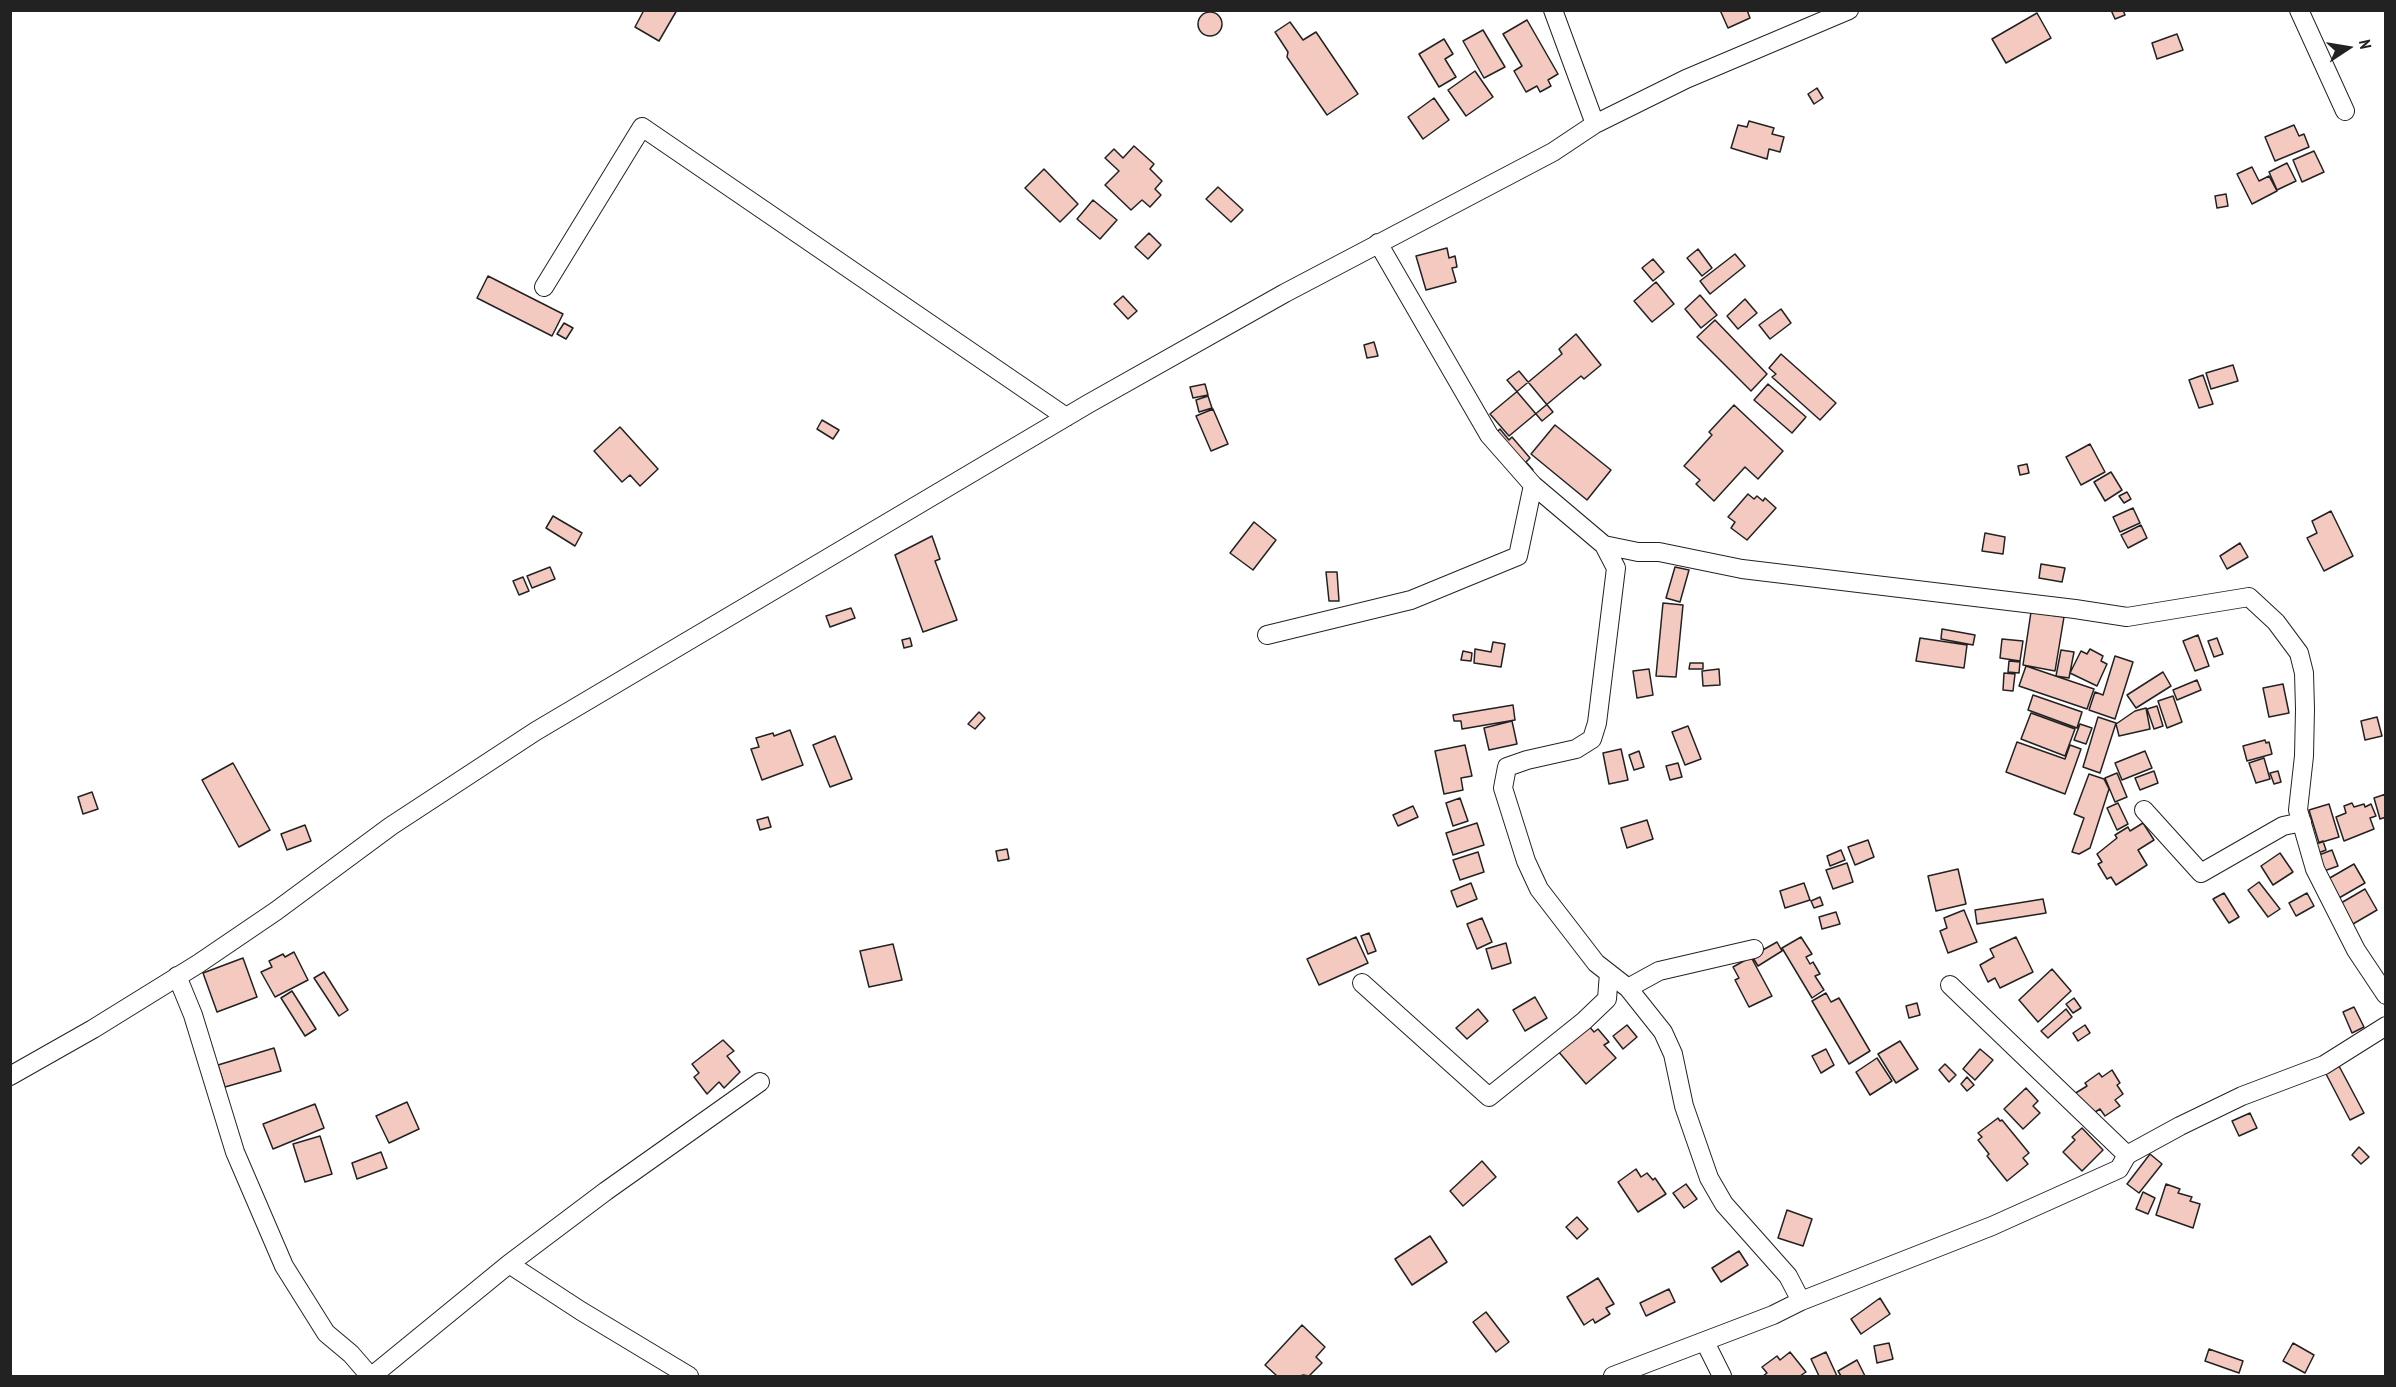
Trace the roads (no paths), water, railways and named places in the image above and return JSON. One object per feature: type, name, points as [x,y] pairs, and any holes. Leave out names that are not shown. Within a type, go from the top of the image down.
[{"type":"street","points":[[1553,10],[1595,124]]},
{"type":"street","points":[[10,1076],[93,1029],[177,976],[276,911],[391,826],[536,732],[1066,417],[1285,293],[1553,152],[1595,124],[1686,80],[1850,10]]},
{"type":"street","points":[[2299,10],[2345,111]]},
{"type":"street","points":[[544,287],[642,127],[1066,417]]},
{"type":"street","points":[[1378,243],[1489,435],[1533,485],[1604,545],[1616,568],[1597,723],[1592,739],[1576,749],[1507,767],[1503,788],[1526,861],[1539,889],[1596,963],[1628,988],[1663,1032],[1673,1054],[1684,1106],[1709,1178],[1724,1204],[1788,1276],[1801,1301]]},
{"type":"street","points":[[1267,635],[1411,600],[1518,556],[1533,485]]},
{"type":"street","points":[[1604,545],[1638,552],[1659,552],[1742,569],[2127,617],[2248,597],[2276,622],[2299,653],[2305,697],[2304,756],[2298,810],[2315,869],[2356,950],[2385,995]]},
{"type":"street","points":[[2144,810],[2201,873],[2283,826],[2302,822]]},
{"type":"street","points":[[1628,988],[1659,971],[1754,949]]},
{"type":"street","points":[[1362,983],[1489,1097],[1584,1021],[1607,999],[1609,973]]},
{"type":"street","points":[[177,976],[193,1015],[235,1152],[284,1266],[326,1333],[351,1354],[371,1377],[509,1264],[606,1191],[760,1082]]},
{"type":"street","points":[[1950,985],[2127,1155]]},
{"type":"street","points":[[1613,1377],[2002,1222],[2119,1169],[2127,1155],[2242,1096],[2324,1065],[2385,1026]]},
{"type":"street","points":[[509,1264],[689,1377]]},
{"type":"street","points":[[1705,1342],[1722,1377]]}]
